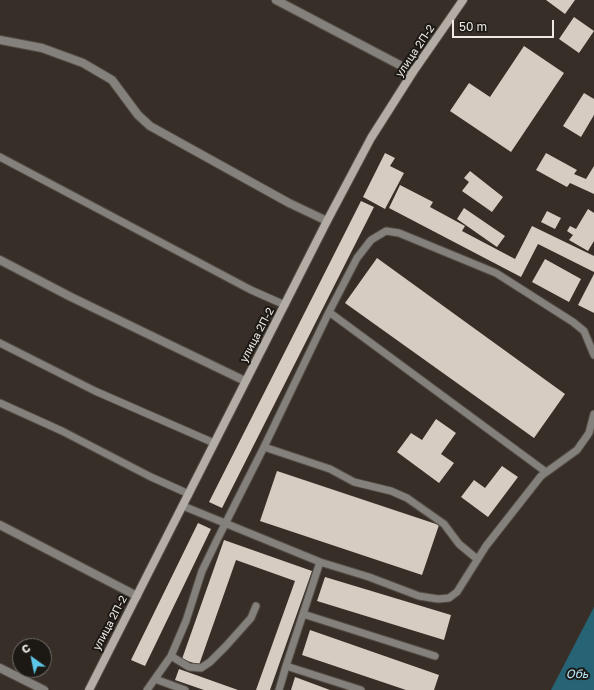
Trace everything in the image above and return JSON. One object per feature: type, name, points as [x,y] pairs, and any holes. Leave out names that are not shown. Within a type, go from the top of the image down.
[{"type":"main road","name":"улица 2П-2","points":[[89,690],[327,221],[372,138],[413,72],[463,0]]},
{"type":"street","points":[[276,0],[413,72]]},
{"type":"street","points":[[0,40],[42,48],[82,63],[112,80],[138,115],[150,126],[289,203],[327,221]]},
{"type":"street","points":[[0,260],[71,297],[245,381]]},
{"type":"street","points":[[0,525],[137,596]]},
{"type":"street","points":[[0,668],[44,690]]},
{"type":"lane","points":[[0,157],[251,290],[285,305]]},
{"type":"lane","points":[[148,690],[171,656],[186,621],[202,571],[329,312],[357,258],[371,240],[386,231],[399,233],[496,274],[532,294],[584,331],[594,355]]},
{"type":"lane","points":[[329,312],[546,472]]},
{"type":"lane","points":[[0,342],[95,391],[214,444]]},
{"type":"lane","points":[[0,403],[62,431],[151,477],[189,494]]},
{"type":"lane","points":[[183,506],[320,562],[369,577],[419,596],[438,599],[449,598],[457,592],[477,559],[518,504],[546,472],[577,450],[589,433],[594,414]]},
{"type":"lane","points":[[264,447],[330,469],[354,482],[391,491],[407,498],[444,524],[459,544],[477,559]]},
{"type":"lane","points":[[280,690],[286,666],[320,562]]},
{"type":"lane","points":[[171,656],[189,667],[200,668],[210,662],[226,646],[251,618],[256,606]]},
{"type":"lane","points":[[303,614],[435,656]]},
{"type":"lane","points":[[286,666],[361,690]]},
{"type":"lane","points":[[155,679],[185,690]]},
{"type":"water","name":"Обь","points":[[594,607],[594,690],[551,690]]},
{"type":"building","points":[[546,0],[575,0],[565,14]]},
{"type":"building","points":[[574,17],[594,31],[579,53],[559,39]]},
{"type":"building","points":[[524,46],[564,73],[511,152],[450,111],[469,83],[490,97]]},
{"type":"building","points":[[584,93],[594,99],[594,115],[581,137],[563,126]]},
{"type":"building","points":[[385,153],[395,158],[390,166],[404,173],[385,209],[363,197]]},
{"type":"building","points":[[546,153],[577,170],[574,174],[586,179],[594,166],[594,194],[570,183],[567,187],[536,170]]},
{"type":"building","points":[[470,171],[503,197],[492,212],[462,191],[469,182],[464,178]]},
{"type":"building","points":[[400,185],[433,202],[430,207],[465,226],[462,231],[515,259],[532,226],[594,256],[594,272],[538,244],[521,277],[389,208]]},
{"type":"building","points":[[361,201],[374,207],[222,508],[209,502]]},
{"type":"building","points":[[464,208],[505,236],[497,247],[457,219]]},
{"type":"building","points":[[588,209],[594,213],[594,241],[588,251],[569,240],[573,235],[567,231],[570,226],[576,229]]},
{"type":"building","points":[[547,211],[561,218],[555,229],[541,222]]},
{"type":"building","points":[[377,258],[565,394],[534,438],[345,303]]},
{"type":"building","points":[[545,259],[581,279],[569,302],[532,282]]},
{"type":"building","points":[[594,274],[594,313],[578,305]]},
{"type":"building","points":[[436,419],[456,433],[441,454],[454,463],[439,483],[397,452],[411,433],[422,440]]},
{"type":"building","points":[[502,466],[518,477],[488,517],[461,497],[474,480],[485,488]]},
{"type":"building","points":[[277,471],[439,525],[422,575],[260,521]]},
{"type":"building","points":[[198,523],[211,529],[145,666],[131,660]]},
{"type":"building","points":[[224,540],[312,571],[270,690],[256,690],[295,581],[236,560],[199,665],[182,659]]},
{"type":"building","points":[[325,577],[451,615],[444,640],[317,601]]},
{"type":"building","points":[[310,630],[439,675],[434,690],[406,690],[302,655]]},
{"type":"building","points":[[179,669],[238,690],[204,690],[175,680]]},
{"type":"building","points":[[295,677],[330,690],[291,690]]}]
